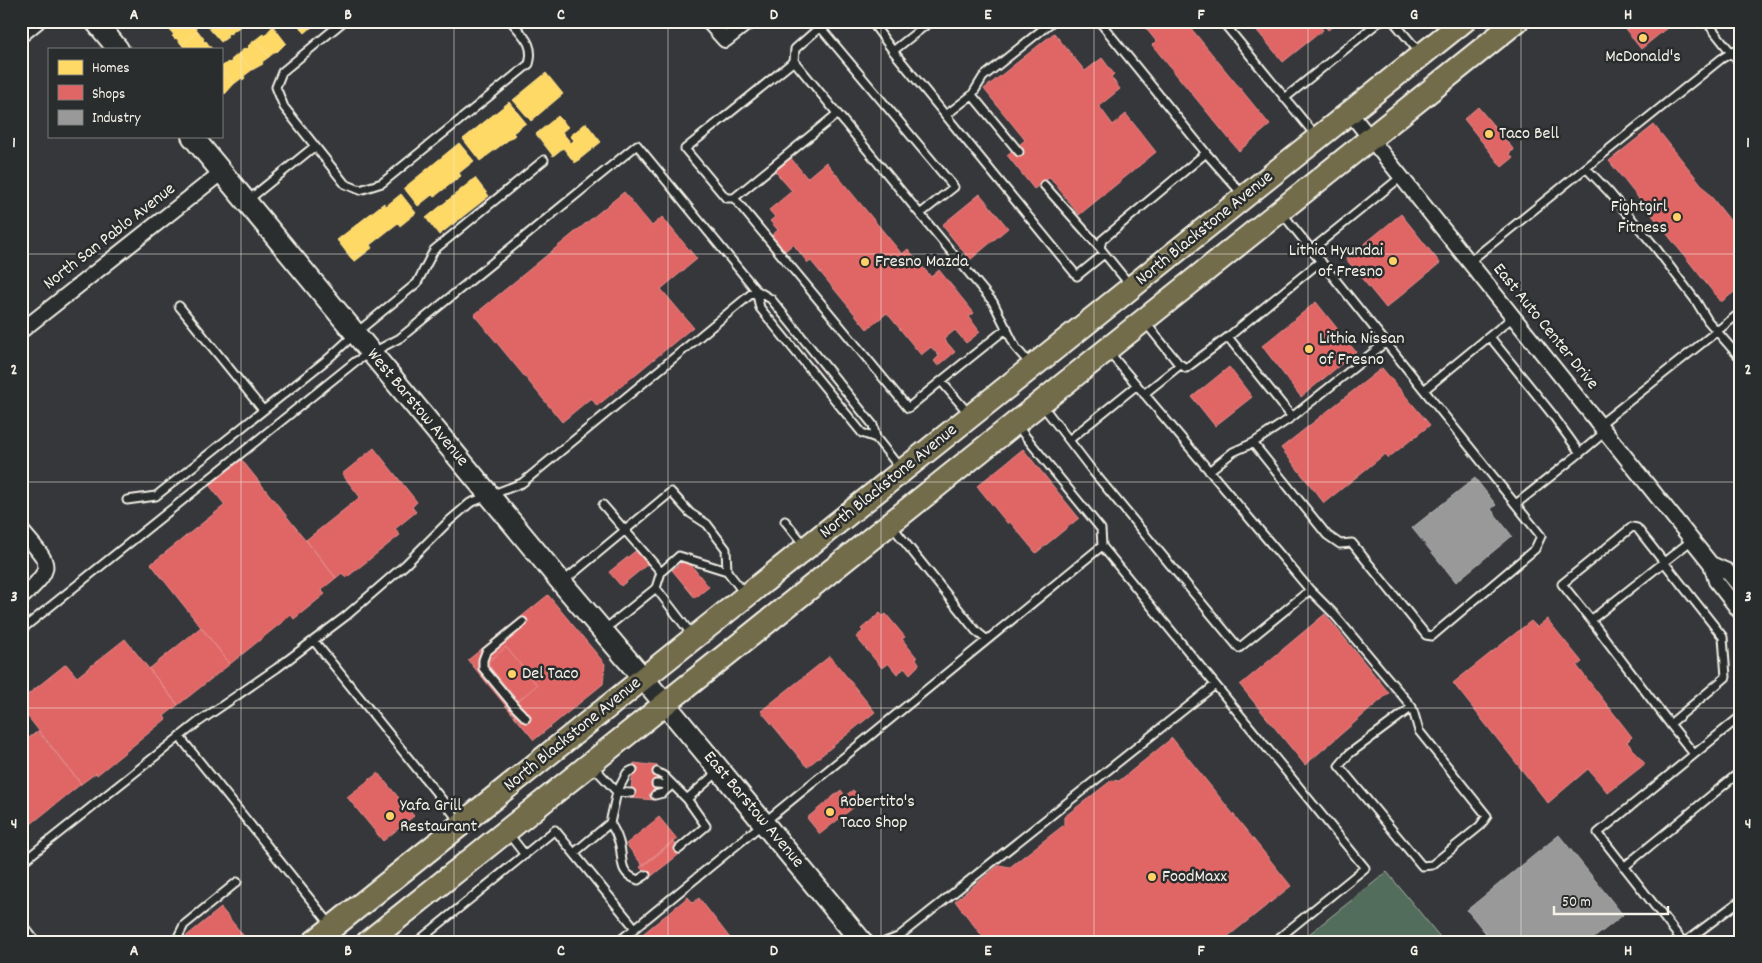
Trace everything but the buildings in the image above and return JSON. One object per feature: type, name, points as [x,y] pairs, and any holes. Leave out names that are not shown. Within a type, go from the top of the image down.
[{"type":"main road","name":"North Blackstone Avenue","points":[[314,942],[332,934],[462,824],[1464,21]]},
{"type":"main road","name":"North Blackstone Avenue","points":[[368,942],[1517,21]]},
{"type":"street","points":[[21,35],[38,21]]},
{"type":"street","points":[[95,21],[117,48]]},
{"type":"street","points":[[708,21],[725,40],[748,21]]},
{"type":"street","name":"East Auto Center Drive","points":[[1350,113],[1711,564],[1716,581],[1741,613]]},
{"type":"street","name":"West Barstow Avenue","points":[[194,138],[642,679]]},
{"type":"street","name":"North San Pablo Avenue","points":[[21,331],[222,172]]},
{"type":"street","points":[[21,530],[44,558],[46,566],[46,572],[40,580],[21,598]]},
{"type":"street","name":"East Auto Center Drive","points":[[1711,564],[1727,571],[1741,588]]},
{"type":"street","name":"East Barstow Avenue","points":[[642,679],[665,704],[862,942]]},
{"type":"lane","points":[[344,21],[282,72],[276,87],[284,107],[345,184],[360,190],[382,183],[529,64],[532,53],[528,41],[511,21]]},
{"type":"lane","points":[[871,21],[893,51],[1077,276],[1102,251],[1102,240],[1206,153]]},
{"type":"lane","points":[[893,51],[931,21]]},
{"type":"lane","points":[[946,115],[972,95],[984,78],[1053,21]]},
{"type":"lane","points":[[1099,21],[1206,153],[1245,197]]},
{"type":"lane","points":[[1222,21],[1318,139]]},
{"type":"lane","points":[[1285,98],[1380,21]]},
{"type":"lane","points":[[1393,21],[1422,55]]},
{"type":"lane","points":[[1706,21],[1741,65]]},
{"type":"lane","points":[[920,214],[954,187],[820,27],[795,49],[794,61],[920,214],[993,302],[1016,348],[1032,367]]},
{"type":"lane","points":[[1470,262],[1586,168],[1741,47]]},
{"type":"lane","points":[[794,61],[685,149],[726,198],[734,198],[838,114]]},
{"type":"lane","points":[[972,95],[1018,152]]},
{"type":"lane","points":[[21,630],[356,361],[400,338],[637,144],[756,290],[771,299],[873,425],[876,438],[902,471]]},
{"type":"lane","points":[[246,202],[315,146]]},
{"type":"lane","points":[[128,500],[156,496],[329,358],[356,333],[417,283],[434,250],[544,160]]},
{"type":"lane","points":[[1586,168],[1610,192],[1655,247],[1716,331],[1741,359]]},
{"type":"lane","points":[[1311,250],[1401,177]]},
{"type":"lane","points":[[1044,184],[1132,287]]},
{"type":"lane","points":[[734,198],[908,408],[1007,328]]},
{"type":"lane","points":[[1253,443],[1326,535],[1340,544],[1352,543],[1426,635],[1432,636],[1535,549],[1541,536],[1281,211]]},
{"type":"lane","points":[[1144,320],[1180,364],[1186,368],[1228,337],[1321,261]]},
{"type":"lane","points":[[756,290],[760,308],[862,433],[876,438]]},
{"type":"lane","points":[[21,863],[197,722],[314,642],[390,578],[470,503],[522,483],[756,290]]},
{"type":"lane","points":[[178,306],[263,410]]},
{"type":"lane","points":[[1516,504],[1580,453],[1602,429],[1716,331],[1741,312]]},
{"type":"lane","points":[[1424,390],[1513,317]]},
{"type":"lane","points":[[1490,336],[1552,414],[1580,453]]},
{"type":"lane","points":[[1228,337],[1292,417]]},
{"type":"lane","points":[[1209,471],[1233,452],[1253,443],[1292,417],[1386,342]]},
{"type":"lane","points":[[1107,350],[1310,590],[1333,613],[1412,707],[1419,731],[1487,816],[1480,826],[1432,866],[1422,866],[1339,766],[1350,754],[1412,707]]},
{"type":"lane","points":[[1144,394],[1180,364]]},
{"type":"lane","points":[[942,382],[971,416]]},
{"type":"lane","points":[[1069,440],[1137,385]]},
{"type":"lane","points":[[1041,403],[1091,469],[1239,648],[1310,590]]},
{"type":"lane","points":[[1015,424],[1101,529],[1102,546],[1366,868],[1274,942]]},
{"type":"lane","points":[[562,583],[672,492],[690,513],[707,524],[726,549],[727,571]]},
{"type":"lane","points":[[603,505],[661,572]]},
{"type":"lane","points":[[785,521],[806,548]]},
{"type":"lane","points":[[890,524],[976,631],[988,640]]},
{"type":"lane","points":[[1670,724],[1726,678],[1723,637],[1637,528],[1632,527],[1562,584],[1591,620],[1670,724],[1694,754]]},
{"type":"lane","points":[[1591,620],[1692,540]]},
{"type":"lane","points":[[618,942],[1102,546]]},
{"type":"lane","points":[[603,631],[656,588],[661,572],[680,556],[727,571],[747,596]]},
{"type":"lane","points":[[656,588],[694,638]]},
{"type":"lane","points":[[523,622],[486,652],[483,668],[526,718]]},
{"type":"lane","points":[[314,642],[462,824]]},
{"type":"lane","points":[[885,942],[898,937],[1215,685]]},
{"type":"lane","points":[[1741,716],[1598,833],[1684,942],[1741,900]]},
{"type":"lane","points":[[180,736],[332,934]]},
{"type":"lane","points":[[590,764],[617,792],[630,793]]},
{"type":"lane","points":[[574,854],[610,823],[617,792],[627,773],[633,770]]},
{"type":"lane","points":[[687,799],[720,770]]},
{"type":"lane","points":[[1624,867],[1741,771]]},
{"type":"lane","points":[[658,772],[687,799],[706,826],[679,849]]},
{"type":"lane","points":[[623,780],[632,781]]},
{"type":"lane","points":[[656,784],[672,785]]},
{"type":"lane","points":[[655,795],[663,793],[672,785]]},
{"type":"lane","points":[[610,823],[619,843],[623,869],[630,877],[638,880],[646,875]]},
{"type":"lane","points":[[417,942],[556,830],[635,928]]},
{"type":"lane","points":[[506,831],[525,855]]},
{"type":"lane","points":[[180,942],[180,935],[184,925],[237,882]]},
{"type":"lane","points":[[21,923],[36,942]]},
{"type":"green space","points":[[1387,872],[1444,942],[1299,942]]},
{"type":"place","name":"McDonald's","points":[[1643,38]]},
{"type":"place","name":"Taco Bell","points":[[1489,134]]},
{"type":"place","name":"Fightgirl Fitness","points":[[1677,217]]},
{"type":"place","name":"Lithia Hyundai of Fresno","points":[[1393,261]]},
{"type":"place","name":"Fresno Mazda","points":[[865,262]]},
{"type":"place","name":"Lithia Nissan of Fresno","points":[[1309,349]]},
{"type":"place","name":"Del Taco","points":[[512,674]]},
{"type":"place","name":"Robertito's Taco Shop","points":[[830,812]]},
{"type":"place","name":"Yafa Grill Restaurant","points":[[390,816]]},
{"type":"place","name":"FoodMaxx","points":[[1152,877]]}]
